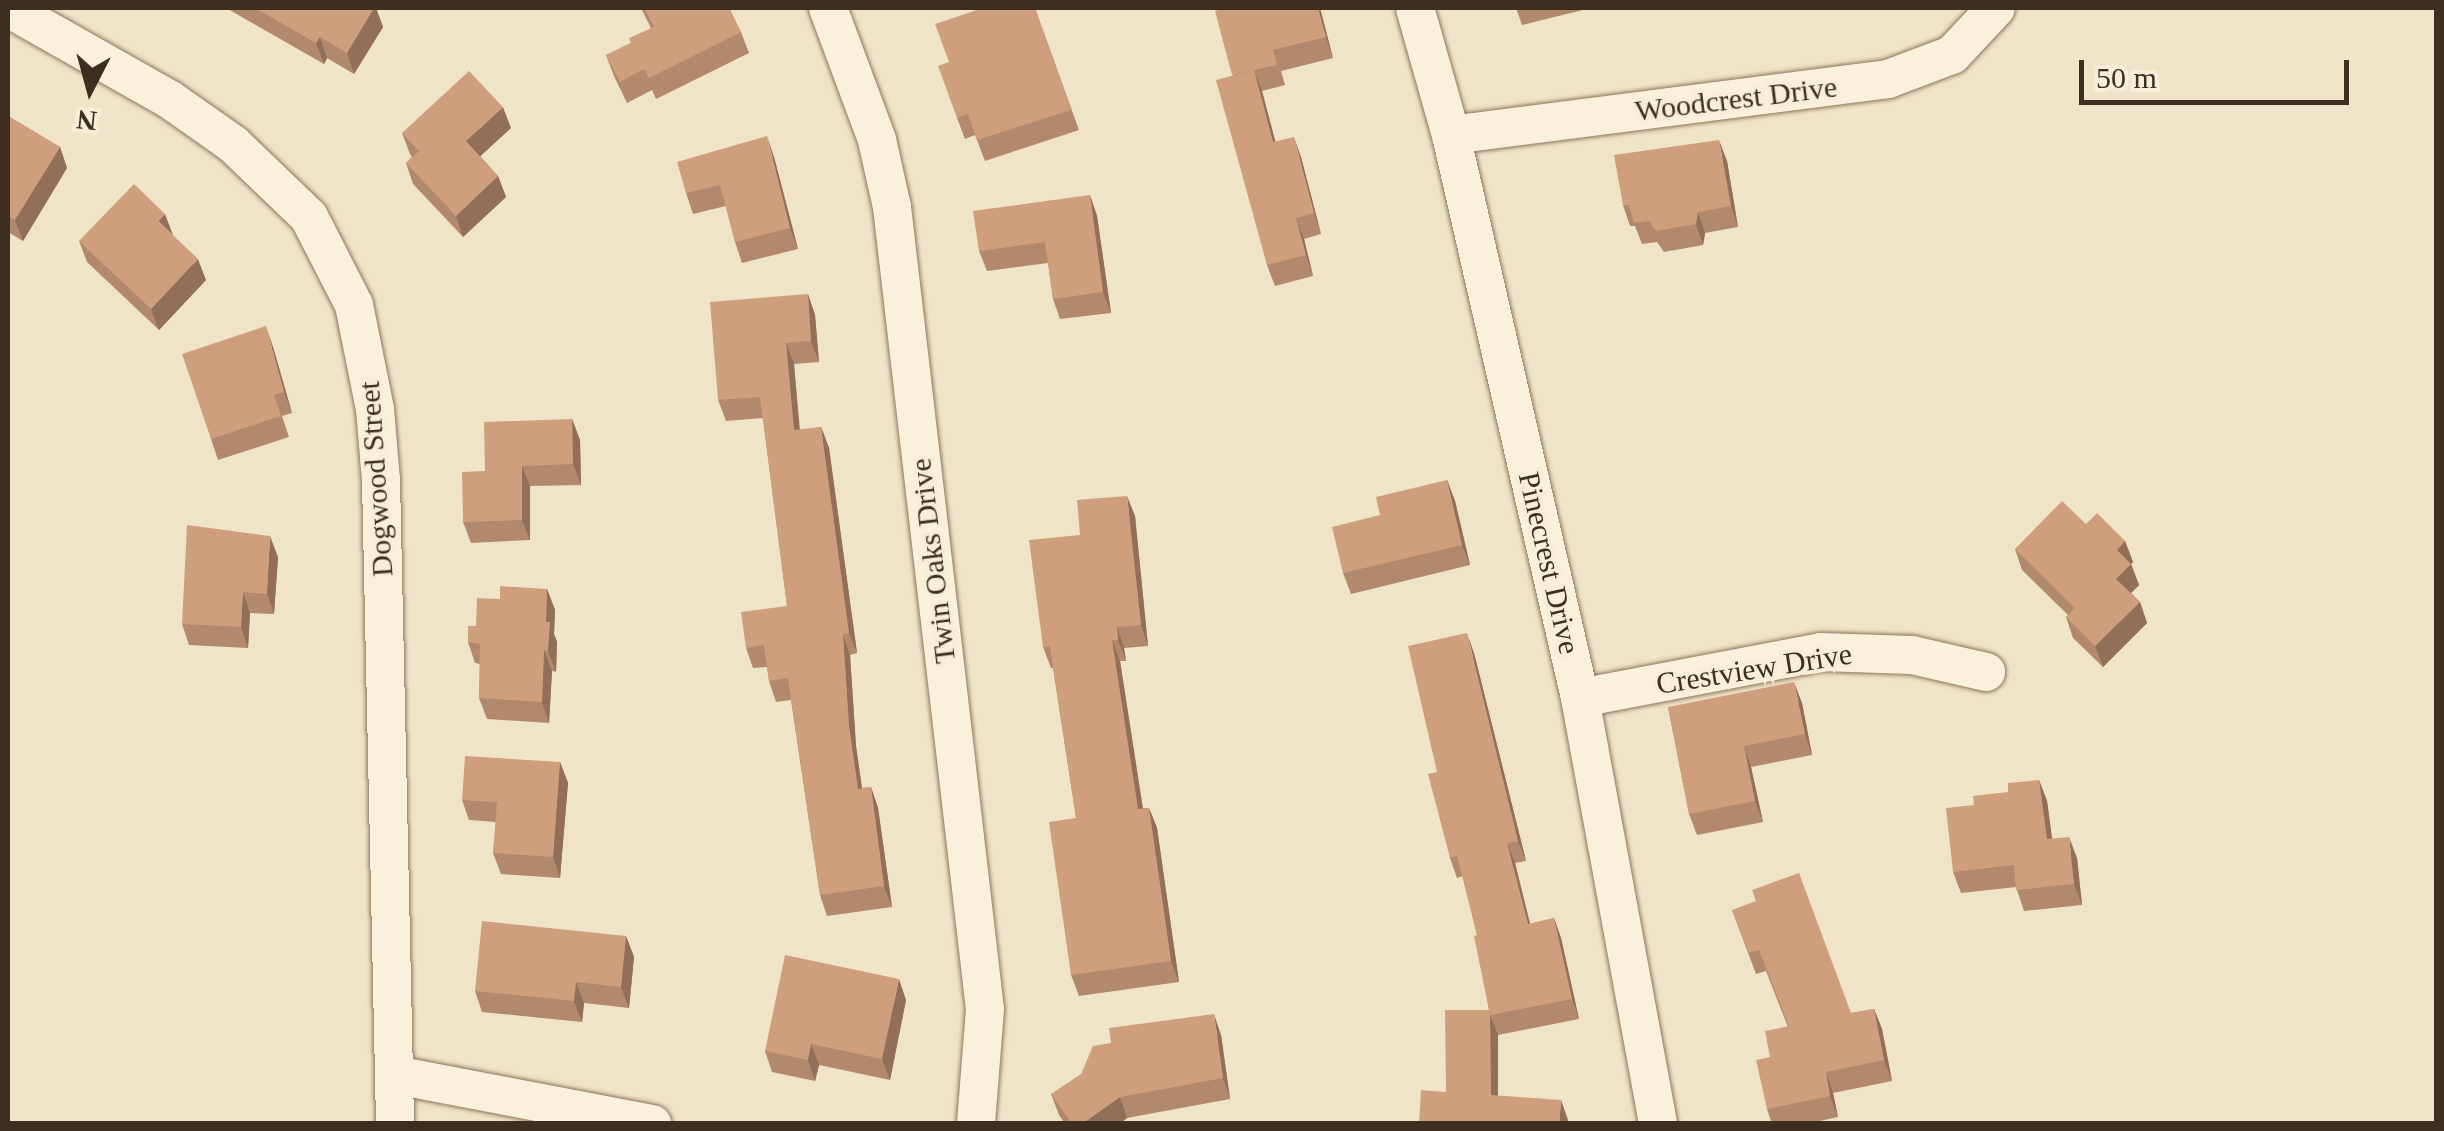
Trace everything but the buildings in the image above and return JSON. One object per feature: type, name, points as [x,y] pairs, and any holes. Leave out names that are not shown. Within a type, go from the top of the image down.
[{"type":"street","name":"Dogwood Street","points":[[8,8],[169,99],[244,154],[309,217],[354,305],[375,409],[380,480],[395,1124]]},
{"type":"street","name":"Twin Oaks Drive","points":[[828,8],[872,123],[892,208],[985,1008],[976,1124]]},
{"type":"street","name":"Pinecrest Drive","points":[[1415,8],[1451,135],[1580,698],[1658,1124]]},
{"type":"street","name":"Woodcrest Drive","points":[[1451,135],[1888,79],[1952,55],[1996,8]]},
{"type":"street","name":"Crestview Drive","points":[[1580,698],[1821,652],[1912,654],[1986,672]]},
{"type":"street","points":[[395,1075],[652,1124]]}]
